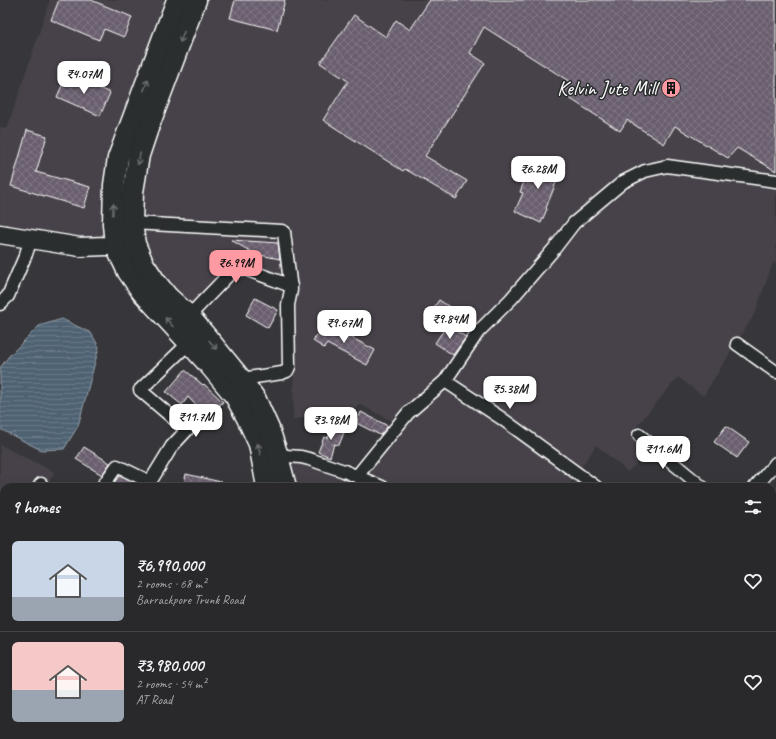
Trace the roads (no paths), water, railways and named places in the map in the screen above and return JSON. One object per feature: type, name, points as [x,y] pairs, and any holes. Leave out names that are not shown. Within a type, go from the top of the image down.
[{"type":"main road","points":[[177,0],[118,158],[114,185],[113,224],[115,245],[128,272],[142,292],[211,367],[235,396],[259,444],[266,483]]},
{"type":"main road","points":[[196,0],[139,155],[133,192],[132,223],[135,244],[155,281],[168,297],[189,316],[242,379],[256,400],[269,429],[285,483]]},
{"type":"street","points":[[357,476],[408,413],[446,381],[478,332],[512,299],[574,223],[623,182],[645,171],[666,166],[776,181]]},
{"type":"street","points":[[132,223],[284,232],[292,290],[288,305],[289,367],[282,373],[242,379]]},
{"type":"street","points":[[0,234],[80,247],[135,244]]},
{"type":"street","points":[[0,304],[8,296],[31,239]]},
{"type":"street","points":[[189,316],[237,266],[291,286]]},
{"type":"street","points":[[105,483],[117,466],[150,482],[172,446],[187,430],[140,390],[189,344]]},
{"type":"street","points":[[737,344],[776,372]]},
{"type":"street","points":[[446,381],[501,418],[590,483]]},
{"type":"street","points":[[639,435],[697,483]]},
{"type":"street","points":[[277,453],[287,456],[301,457],[344,471],[373,483]]},
{"type":"street","points":[[758,483],[776,463]]},
{"type":"water","points":[[62,319],[91,333],[99,347],[78,426],[64,449],[41,450],[0,429],[0,368],[9,356],[39,326]]},
{"type":"place","name":"Kelvin Jute Mill","points":[[671,88]]}]
